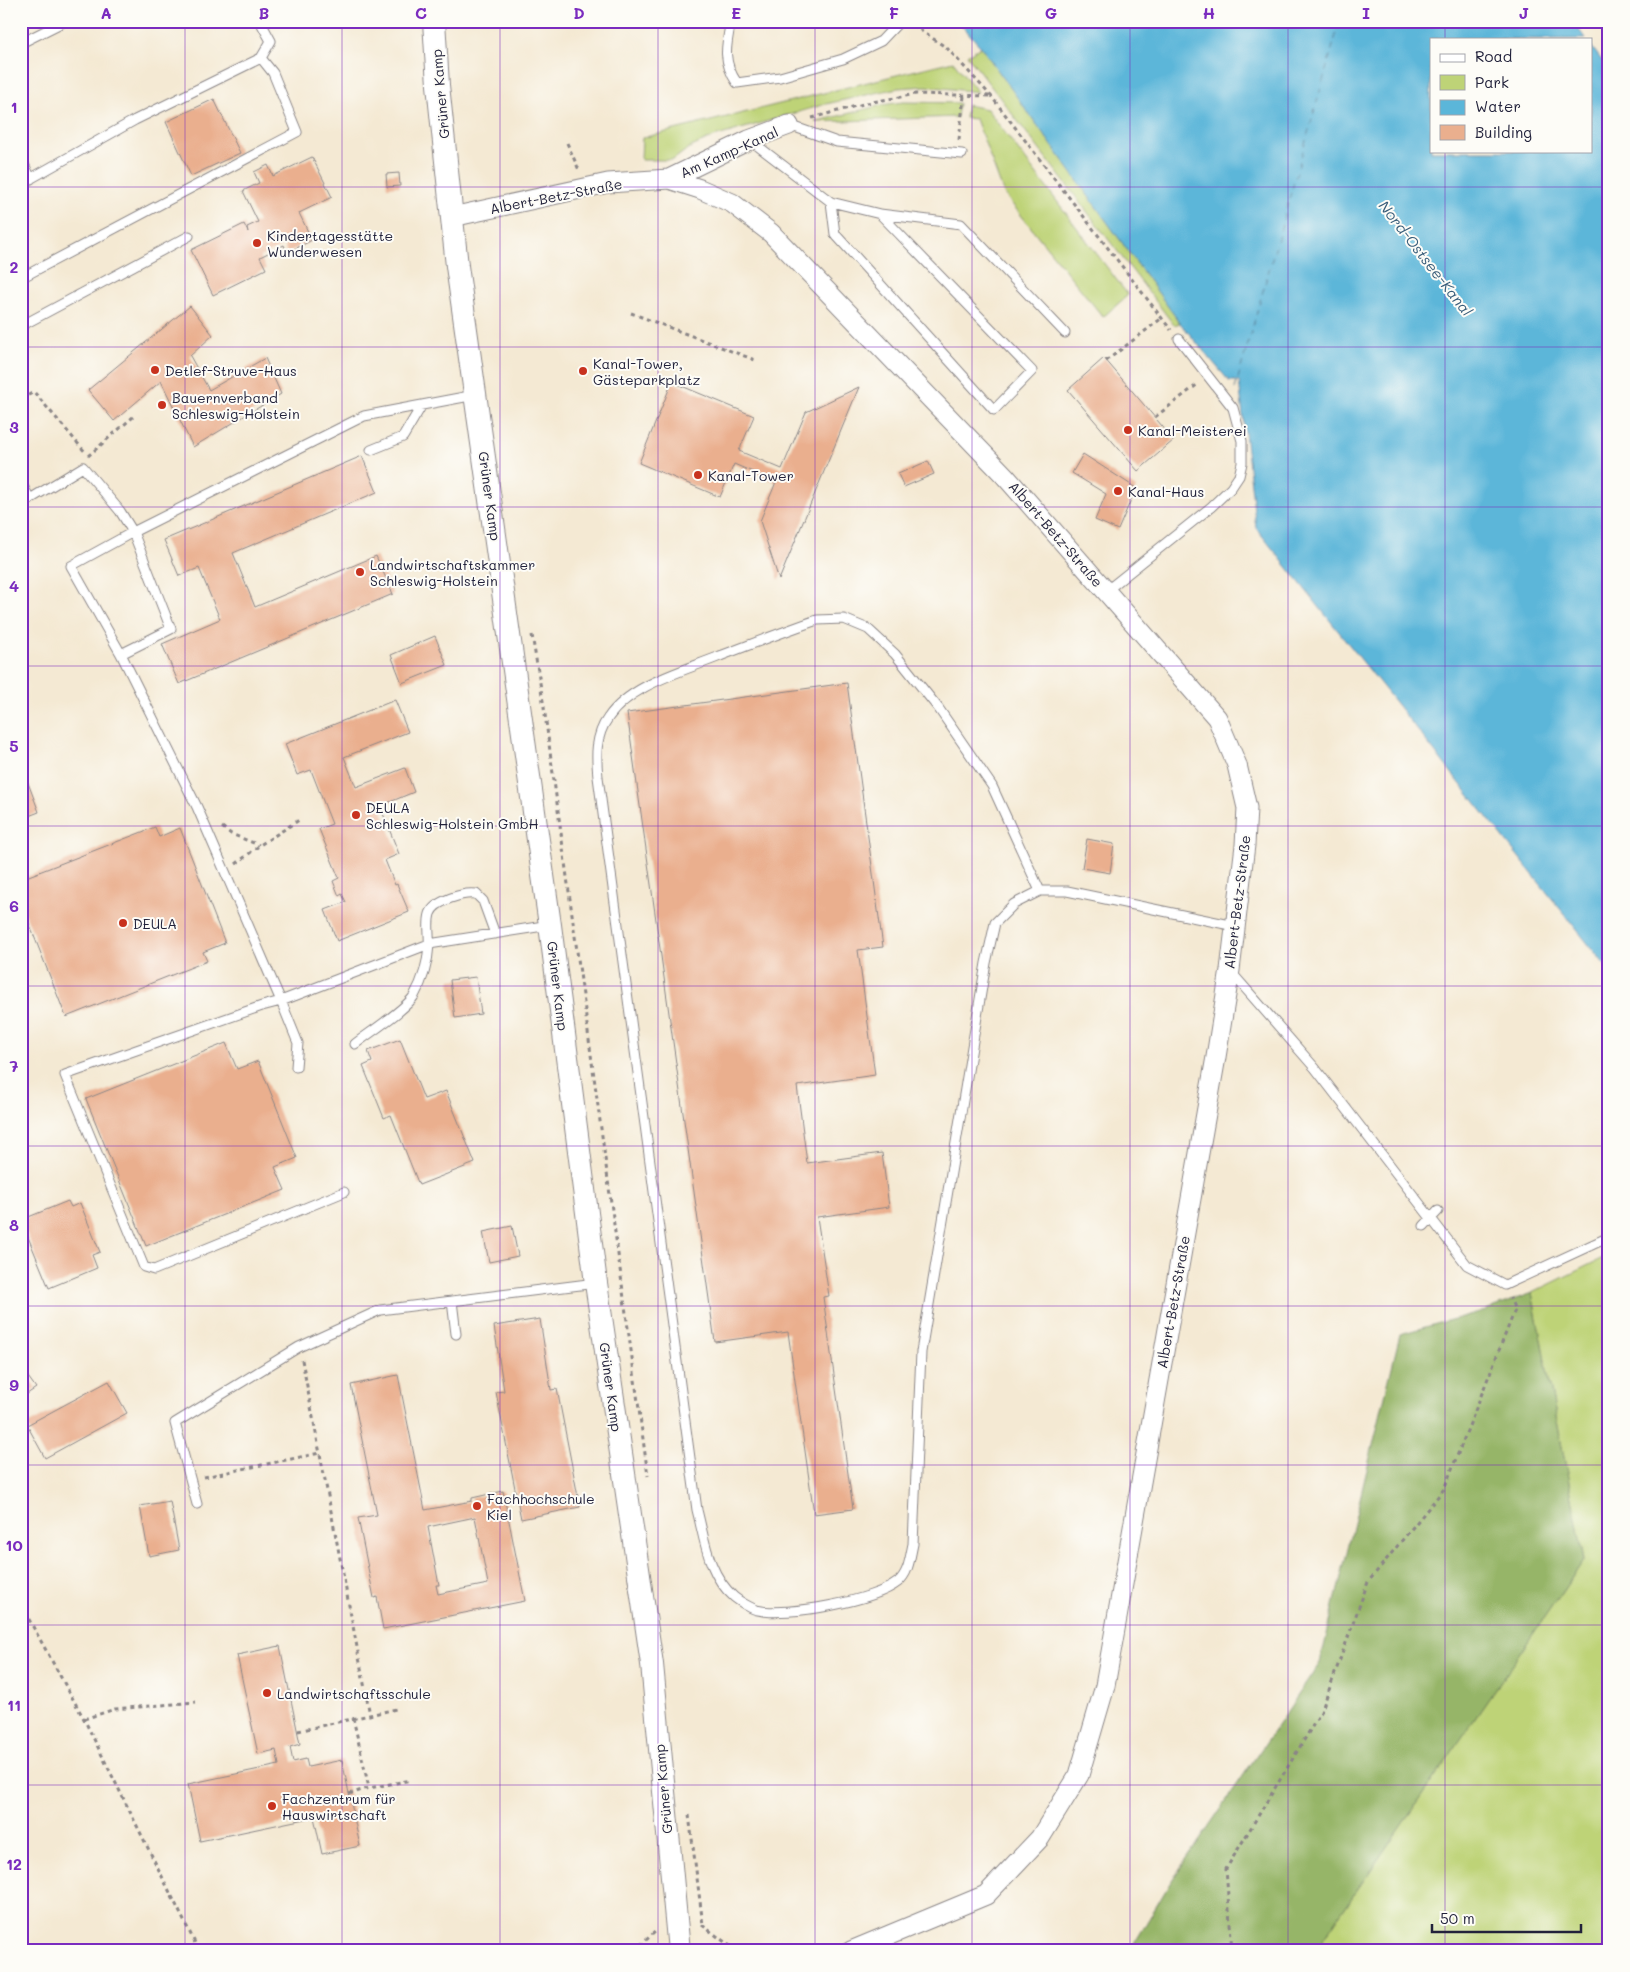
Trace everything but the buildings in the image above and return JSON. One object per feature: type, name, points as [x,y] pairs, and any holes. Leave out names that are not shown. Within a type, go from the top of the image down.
[{"type":"street","name":"Grüner Kamp","points":[[434,21],[438,85],[452,217],[550,925],[596,1283],[652,1664],[679,1951]]},
{"type":"street","name":"Am Kamp-Kanal","points":[[669,179],[749,140],[789,125]]},
{"type":"street","name":"Albert-Betz-Straße","points":[[452,217],[608,184],[669,179],[700,189],[732,203],[771,233],[1005,476],[1217,718],[1237,765],[1246,808],[1245,845],[1230,970],[1105,1686],[1079,1775],[1040,1838],[986,1895],[851,1951]]},
{"type":"lane","points":[[21,42],[66,21]]},
{"type":"lane","points":[[21,184],[135,120],[262,58],[271,41],[260,21]]},
{"type":"lane","points":[[731,21],[725,51],[730,73],[737,83],[780,77],[843,59],[882,41],[900,21]]},
{"type":"lane","points":[[21,278],[297,132],[274,73],[262,58]]},
{"type":"lane","points":[[789,125],[837,142],[960,154]]},
{"type":"lane","points":[[749,140],[831,202],[880,214],[961,224],[1064,333]]},
{"type":"lane","points":[[21,158],[31,179]]},
{"type":"lane","points":[[831,202],[835,234],[994,410],[1032,371],[880,214]]},
{"type":"lane","points":[[21,326],[189,236]]},
{"type":"lane","points":[[1106,591],[1211,507],[1231,488],[1239,476],[1242,463],[1242,442],[1233,408],[1179,339]]},
{"type":"lane","points":[[296,1068],[298,1042],[197,807],[121,654],[71,566],[133,532],[364,416],[476,394]]},
{"type":"lane","points":[[371,450],[402,437],[422,405]]},
{"type":"lane","points":[[21,483],[30,499],[83,467],[120,511],[133,532],[171,629],[121,654]]},
{"type":"lane","points":[[1040,891],[992,786],[939,708],[896,654],[868,629],[844,619],[817,620],[656,682],[624,700],[608,718],[600,734],[596,752],[598,777],[697,1510],[710,1565],[720,1582],[734,1598],[756,1610],[779,1612],[833,1604],[878,1593],[899,1581],[909,1567],[913,1544],[921,1352],[986,963],[995,923],[1014,904],[1040,891],[1067,890],[1235,926]]},
{"type":"lane","points":[[354,1044],[386,1021],[413,997],[426,968],[429,920],[432,909],[437,905],[469,893],[476,894],[483,900],[495,934]]},
{"type":"lane","points":[[344,1192],[154,1270],[144,1267],[64,1076],[281,1001],[429,944],[550,925]]},
{"type":"lane","points":[[1230,970],[1315,1068],[1467,1265],[1505,1285],[1609,1237]]},
{"type":"lane","points":[[1424,1226],[1438,1211]]},
{"type":"lane","points":[[196,1504],[175,1423],[299,1347],[380,1310],[596,1283]]},
{"type":"lane","points":[[452,1301],[456,1334]]},
{"type":"path","points":[[906,21],[947,48],[991,96],[1179,339]]},
{"type":"path","points":[[789,125],[867,103],[908,96],[991,96]]},
{"type":"path","points":[[960,154],[964,96]]},
{"type":"path","points":[[567,143],[577,165]]},
{"type":"path","points":[[631,313],[754,360]]},
{"type":"path","points":[[1106,361],[1162,318]]},
{"type":"path","points":[[1156,418],[1207,377]]},
{"type":"path","points":[[21,399],[34,392],[88,456]]},
{"type":"path","points":[[83,467],[88,456],[134,417]]},
{"type":"path","points":[[197,807],[231,834],[260,845]]},
{"type":"path","points":[[226,873],[260,845],[299,820]]},
{"type":"path","points":[[1232,1951],[1226,1869],[1322,1712],[1368,1582],[1444,1489],[1515,1310],[1505,1285]]},
{"type":"path","points":[[299,1347],[370,1715]]},
{"type":"path","points":[[190,1480],[320,1453]]},
{"type":"path","points":[[21,1605],[84,1719],[200,1951]]},
{"type":"path","points":[[84,1719],[115,1709],[196,1702]]},
{"type":"path","points":[[298,1731],[396,1709]]},
{"type":"path","points":[[353,1718],[369,1788]]},
{"type":"path","points":[[349,1794],[411,1780]]},
{"type":"green space","points":[[981,47],[1180,323],[1174,325],[967,55]]},
{"type":"green space","points":[[953,61],[978,92],[926,86],[898,88],[826,104],[714,137],[689,148],[673,160],[641,160],[642,138]]},
{"type":"green space","points":[[903,102],[959,103],[957,117],[815,122],[882,105]]},
{"type":"green space","points":[[967,105],[987,109],[1128,295],[1103,317],[1004,194],[976,119],[965,118]]},
{"type":"green space","points":[[1609,1255],[1609,1951],[1315,1951],[1584,1560],[1532,1293]]},
{"type":"green space","points":[[1532,1293],[1584,1560],[1315,1951],[1130,1951],[1170,1883],[1320,1663],[1400,1334],[1483,1311]]},
{"type":"water","name":"Nord-Ostsee-Kanal","points":[[958,21],[1572,21],[1585,38],[1430,38],[1430,152],[1592,152],[1592,47],[1609,70],[1609,970],[1256,528],[1239,381],[1229,381],[1180,323],[981,47]]},
{"type":"ferry route","points":[[1235,389],[1340,21]]},
{"type":"place","name":"Kindertagesstätte Wunderwesen","points":[[257,243]]},
{"type":"place","name":"Detlef-Struve-Haus","points":[[155,370]]},
{"type":"place","name":"Kanal-Tower, Gästeparkplatz","points":[[583,371]]},
{"type":"place","name":"Bauernverband Schleswig-Holstein","points":[[162,405]]},
{"type":"place","name":"Kanal-Meisterei","points":[[1128,430]]},
{"type":"place","name":"Kanal-Tower","points":[[698,475]]},
{"type":"place","name":"Kanal-Haus","points":[[1118,491]]},
{"type":"place","name":"Landwirtschaftskammer Schleswig-Holstein","points":[[360,572]]},
{"type":"place","name":"DEULA Schleswig-Holstein GmbH","points":[[356,815]]},
{"type":"place","name":"DEULA","points":[[123,923]]},
{"type":"place","name":"Fachhochschule Kiel","points":[[477,1506]]},
{"type":"place","name":"Landwirtschaftsschule","points":[[267,1693]]},
{"type":"place","name":"Fachzentrum für Hauswirtschaft","points":[[272,1806]]}]
